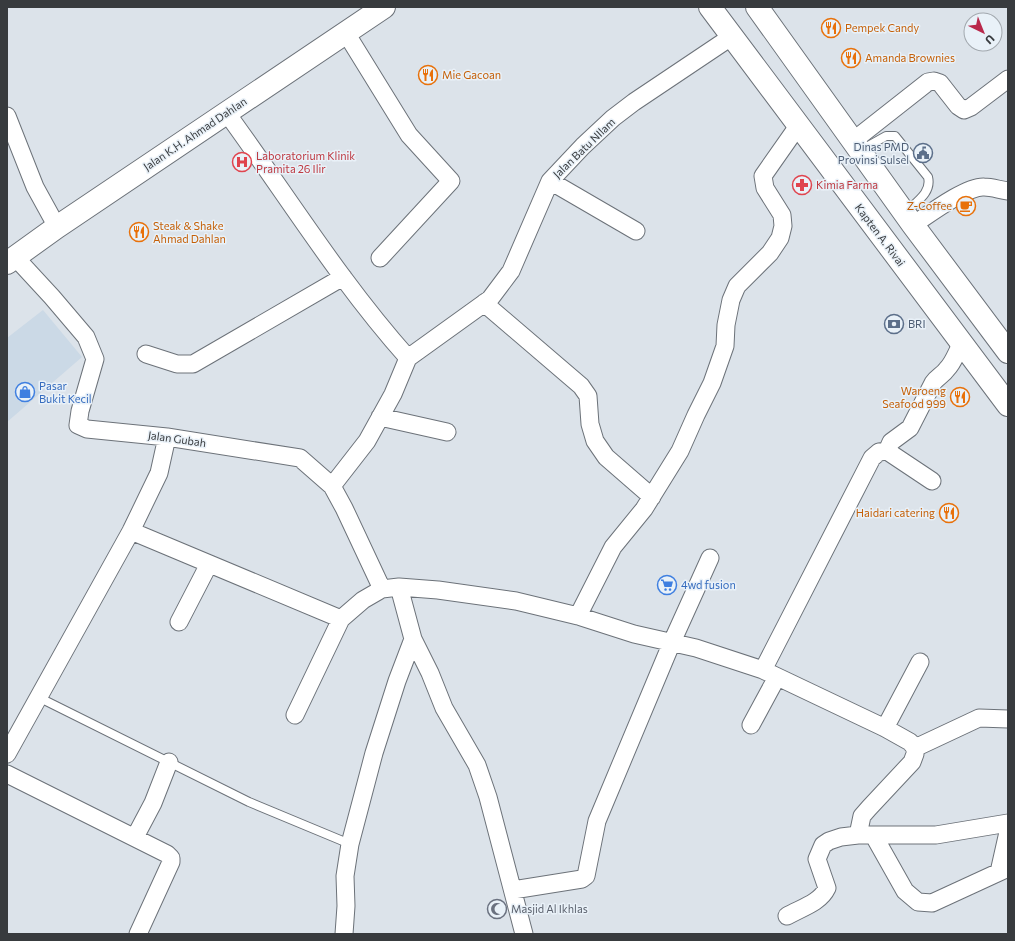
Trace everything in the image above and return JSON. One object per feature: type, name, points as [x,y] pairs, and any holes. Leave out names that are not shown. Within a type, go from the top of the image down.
[{"type":"main road","name":"Jalan K.H. Ahmad Dahlan","points":[[11,261],[57,227],[384,7]]},
{"type":"main road","name":"Kapten A. Rivai","points":[[710,7],[731,37],[1008,404]]},
{"type":"main road","points":[[757,7],[909,219],[1008,352]]},
{"type":"street","points":[[346,33],[409,135],[451,181],[380,258]]},
{"type":"street","name":"Jalan Batu NIlam","points":[[408,358],[490,299],[511,271],[550,181],[583,146],[613,118],[634,102],[731,37]]},
{"type":"street","points":[[857,146],[928,82],[940,82],[958,106],[964,110],[971,107],[1008,79]]},
{"type":"street","points":[[226,112],[343,277],[387,334],[408,358],[393,394],[367,441],[332,486]]},
{"type":"street","points":[[7,116],[35,187],[57,227]]},
{"type":"street","points":[[578,616],[613,547],[644,509],[680,451],[712,383],[725,346],[726,325],[731,300],[737,286],[770,253],[780,238],[783,226],[782,215],[765,188],[763,176],[798,126]]},
{"type":"street","points":[[550,181],[636,232]]},
{"type":"street","points":[[909,219],[963,194],[982,187],[1008,191]]},
{"type":"street","name":"Jalan Gubah","points":[[11,261],[52,298],[86,337],[95,359],[80,411],[78,425],[87,429],[167,437],[300,458],[332,486],[382,589]]},
{"type":"street","points":[[146,354],[177,364],[193,364],[343,277]]},
{"type":"street","points":[[484,303],[581,386],[588,396],[590,424],[595,441],[606,457],[652,497]]},
{"type":"street","points":[[887,451],[891,442],[910,428],[937,378],[947,370],[962,343]]},
{"type":"street","points":[[380,417],[447,432]]},
{"type":"street","points":[[7,754],[131,531],[159,473],[167,437]]},
{"type":"street","points":[[751,725],[770,674],[872,458],[879,452],[887,451],[932,481]]},
{"type":"street","points":[[131,531],[341,619]]},
{"type":"street","points":[[513,890],[582,879],[585,877],[597,820],[672,642],[710,558]]},
{"type":"street","points":[[179,622],[209,564]]},
{"type":"street","points":[[399,588],[413,639],[430,673],[444,708],[477,765],[488,797],[524,934]]},
{"type":"street","points":[[295,715],[341,619],[363,600],[382,589],[399,588],[438,590],[516,601],[578,616],[634,634],[696,648],[770,674],[885,728],[910,742],[915,748],[915,754],[912,762],[862,816],[866,836],[905,891],[918,902],[932,903],[1004,870],[1008,832]]},
{"type":"street","points":[[344,934],[346,906],[345,876],[350,844],[374,753],[397,681],[413,639]]},
{"type":"street","points":[[885,728],[920,662]]},
{"type":"street","points":[[915,748],[979,718],[1008,719]]},
{"type":"street","points":[[135,837],[153,803],[169,762]]},
{"type":"street","points":[[7,774],[135,837],[167,854],[171,858],[171,862],[138,934]]},
{"type":"street","points":[[787,916],[818,900],[824,894],[827,888],[816,859],[823,845],[829,841],[841,837],[936,835],[1008,824]]},
{"type":"lane","points":[[857,146],[886,136],[895,136],[928,177],[930,185],[909,219]]},
{"type":"lane","points":[[38,697],[254,804],[350,844]]},
{"type":"shaded area","name":"Pasar Bukit Kecil","points":[[43,310],[82,357],[7,422],[7,338]]},
{"type":"place","name":"Pempek Candy","points":[[831,28]]},
{"type":"place","name":"Amanda Brownies","points":[[851,58]]},
{"type":"place","name":"Mie Gacoan","points":[[428,75]]},
{"type":"place","name":"Dinas PMD Provinsi Sulsel","points":[[923,153]]},
{"type":"place","name":"Laboratorium Klinik Pramita 26 Ilir","points":[[242,162]]},
{"type":"place","name":"Kimia Farma","points":[[802,185]]},
{"type":"place","name":"Z-Coffee","points":[[966,206]]},
{"type":"place","name":"Steak & Shake Ahmad Dahlan","points":[[139,232]]},
{"type":"place","name":"BRI","points":[[894,324]]},
{"type":"place","name":"Pasar Bukit Kecil","points":[[25,392]]},
{"type":"place","name":"Waroeng Seafood 999","points":[[960,397]]},
{"type":"place","name":"Haidari catering","points":[[949,513]]},
{"type":"place","name":"4wd fusion","points":[[667,585]]},
{"type":"place","name":"Masjid Al Ikhlas","points":[[497,909]]}]
